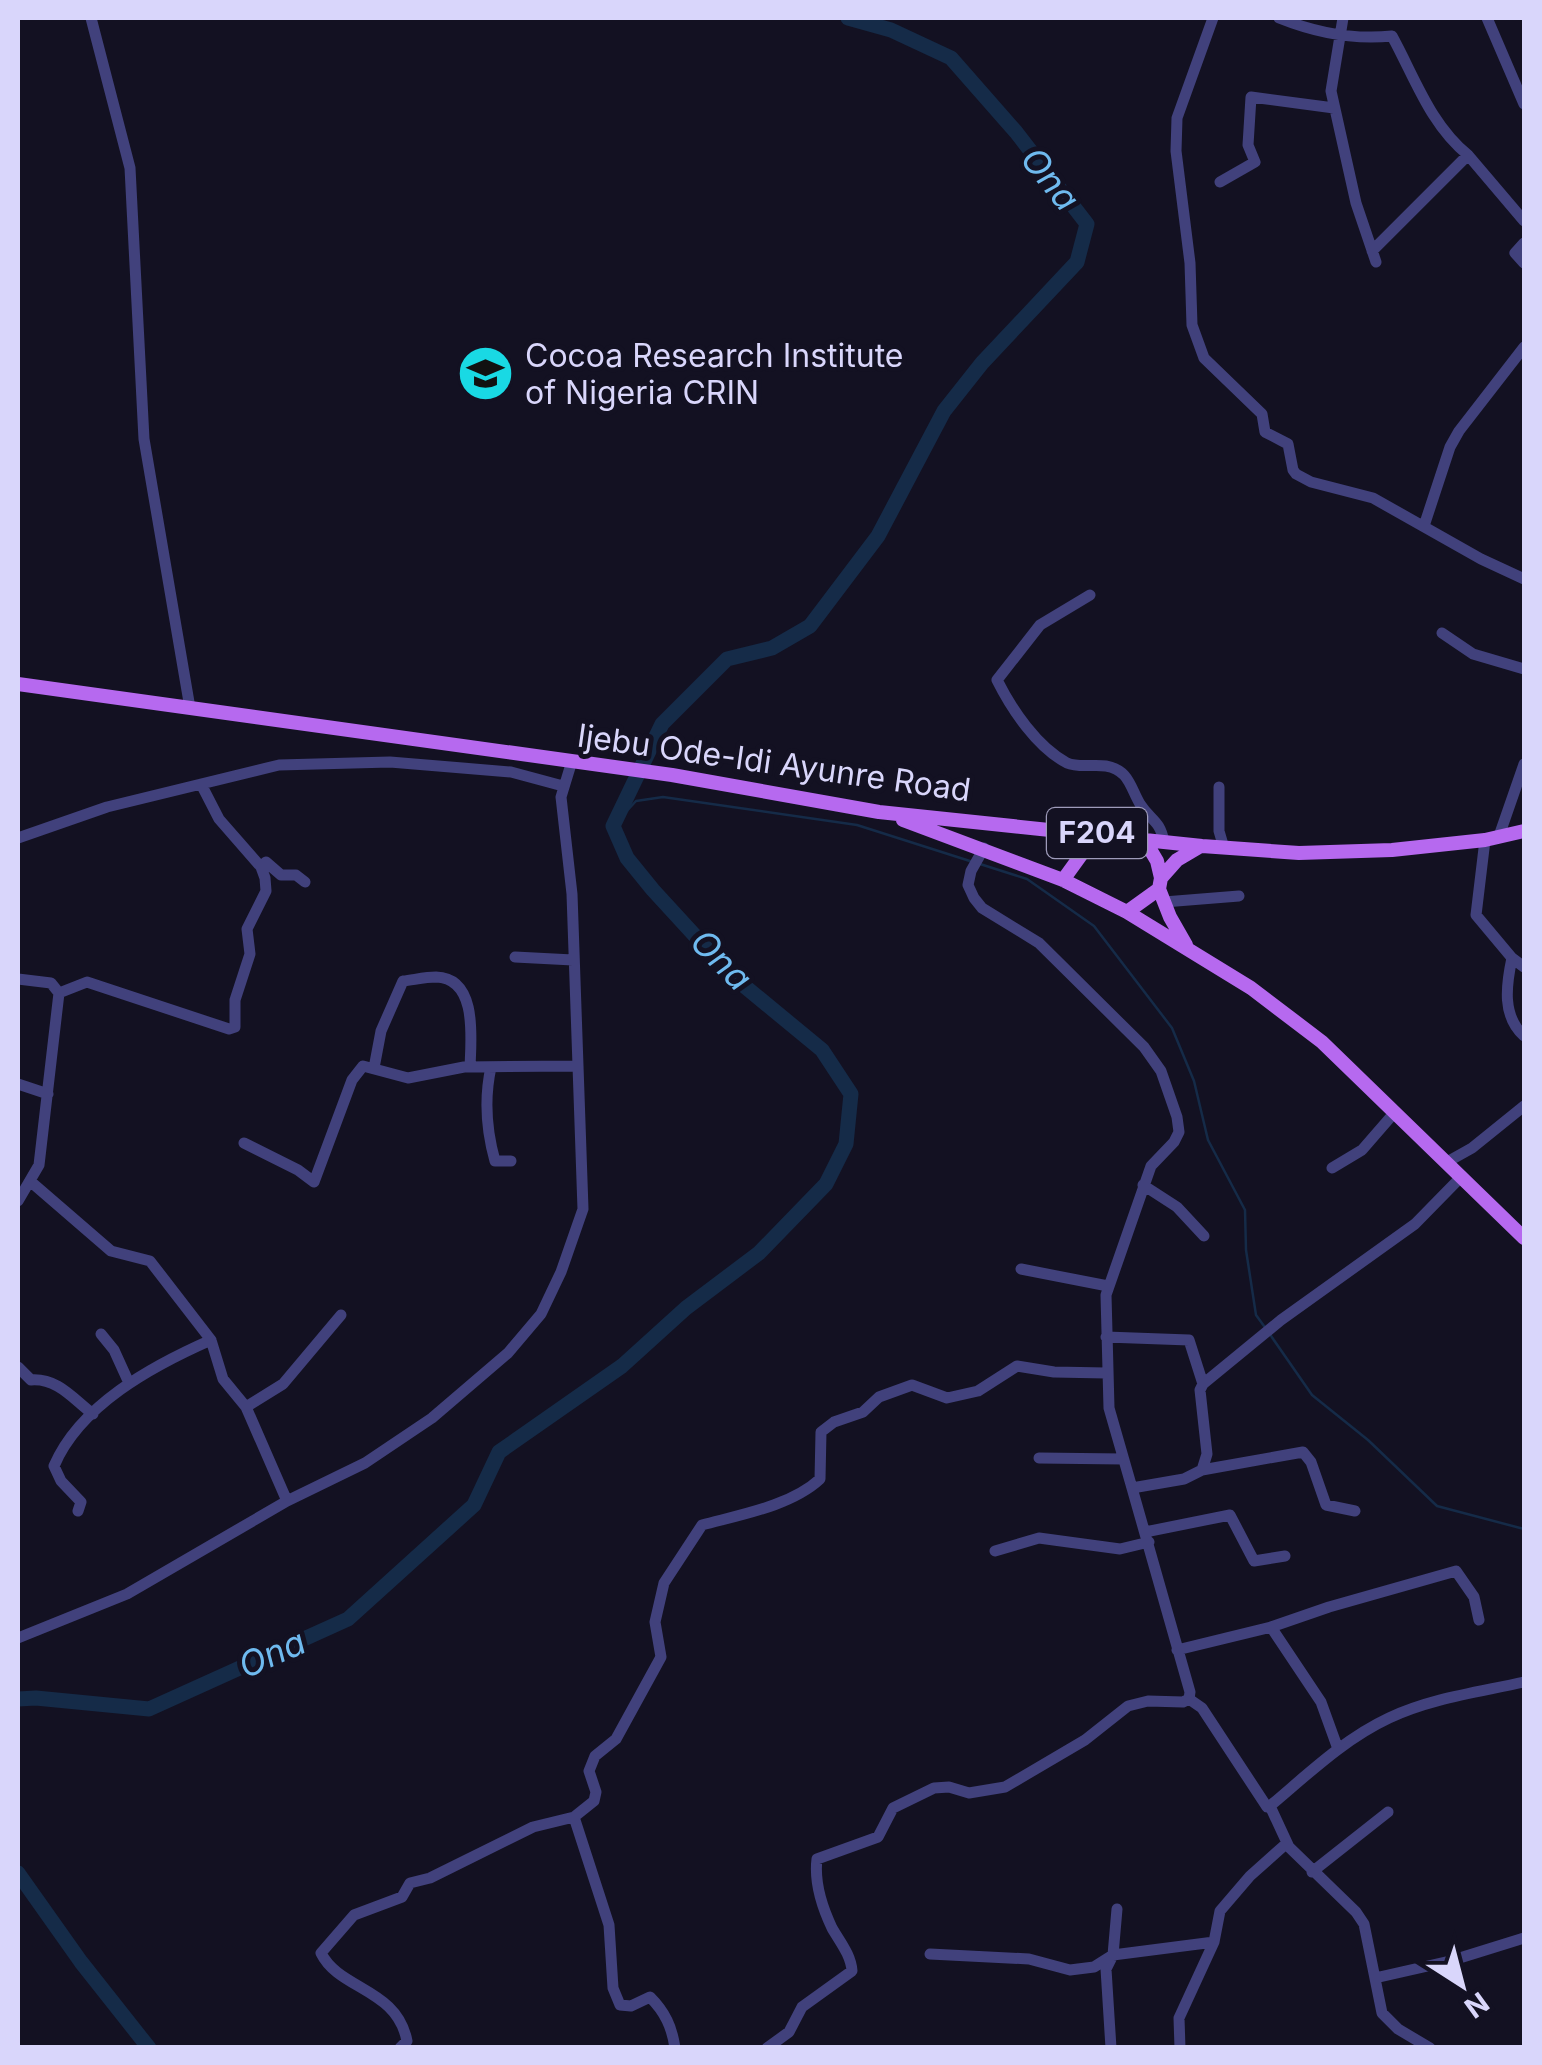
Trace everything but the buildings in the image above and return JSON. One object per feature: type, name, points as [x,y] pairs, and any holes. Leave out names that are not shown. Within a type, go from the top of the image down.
[{"type":"main road","name":"Ijebu Ode-Idi Ayunre Road","points":[[18,684],[672,775],[879,812],[1202,846],[1299,853],[1392,850],[1524,831]]},
{"type":"main road","points":[[879,812],[981,853],[1063,880],[1127,912],[1252,988],[1322,1042],[1524,1238]]},
{"type":"main road","points":[[1063,880],[1097,833]]},
{"type":"main road","points":[[1144,839],[1157,862],[1162,890],[1178,934],[1193,954]]},
{"type":"main road","points":[[1127,912],[1162,890],[1178,860],[1202,846]]},
{"type":"street","points":[[91,18],[130,168],[144,439],[190,708]]},
{"type":"street","points":[[1213,18],[1177,118],[1176,152],[1190,263],[1192,324],[1204,358],[1262,414],[1265,432],[1288,444],[1296,474],[1311,482],[1373,498],[1481,559],[1524,577]]},
{"type":"street","points":[[1279,18],[1310,30],[1366,38],[1392,36],[1421,98],[1457,146],[1524,220]]},
{"type":"street","points":[[1343,18],[1331,91],[1356,203],[1374,256],[1468,155]]},
{"type":"street","points":[[1486,18],[1524,104]]},
{"type":"street","points":[[1220,182],[1255,162],[1248,146],[1251,97],[1334,108]]},
{"type":"street","points":[[1524,243],[1515,253],[1524,263]]},
{"type":"street","points":[[1424,526],[1459,430],[1524,346]]},
{"type":"street","points":[[1090,596],[1040,625],[998,680],[1008,703],[1041,741],[1070,764],[1110,766],[1130,779],[1140,803],[1161,825],[1164,842]]},
{"type":"street","points":[[1442,633],[1473,654],[1524,670]]},
{"type":"street","points":[[18,838],[106,807],[279,765],[390,762],[511,772],[564,786]]},
{"type":"street","points":[[18,1638],[127,1594],[287,1501],[365,1463],[432,1418],[508,1352],[541,1314],[583,1209],[572,894],[562,797],[572,762]]},
{"type":"street","points":[[1524,764],[1492,838],[1476,916],[1524,967]]},
{"type":"street","points":[[60,992],[87,982],[229,1029],[235,1027],[235,1000],[250,954],[247,929],[266,891],[262,866],[219,819],[201,784]]},
{"type":"street","points":[[1218,788],[1219,831],[1224,848]]},
{"type":"street","points":[[981,853],[971,872],[970,892],[982,908],[1039,943],[1144,1047],[1161,1071],[1179,1132],[1151,1166],[1108,1286],[1106,1374],[1109,1408],[1189,1699]]},
{"type":"street","points":[[262,866],[266,862],[281,875],[296,876],[305,882]]},
{"type":"street","points":[[1162,890],[1239,896]]},
{"type":"street","points":[[514,956],[573,960]]},
{"type":"street","points":[[1512,958],[1507,1000],[1512,1024],[1524,1036]]},
{"type":"street","points":[[374,1068],[381,1030],[402,980],[434,977],[447,979],[463,994],[468,1008],[470,1067]]},
{"type":"street","points":[[18,979],[51,983],[60,992]]},
{"type":"street","points":[[18,1201],[40,1165],[60,992]]},
{"type":"street","points":[[244,1143],[314,1182],[352,1080],[362,1066],[408,1078],[470,1067],[576,1066]]},
{"type":"street","points":[[491,1067],[486,1118],[491,1146],[496,1161],[511,1160]]},
{"type":"street","points":[[18,1084],[48,1094]]},
{"type":"street","points":[[1447,1162],[1472,1148],[1524,1106]]},
{"type":"street","points":[[1332,1168],[1362,1150],[1395,1112]]},
{"type":"street","points":[[1202,1470],[1207,1454],[1200,1390],[1203,1384],[1281,1320],[1403,1234],[1462,1176]]},
{"type":"street","points":[[30,1180],[111,1251],[150,1262],[211,1340],[223,1379],[246,1407],[287,1501]]},
{"type":"street","points":[[1143,1185],[1176,1207],[1204,1236]]},
{"type":"street","points":[[1020,1269],[1108,1286]]},
{"type":"street","points":[[246,1407],[283,1384],[341,1316]]},
{"type":"street","points":[[101,1334],[114,1350],[129,1382]]},
{"type":"street","points":[[1106,1338],[1189,1340],[1203,1384]]},
{"type":"street","points":[[78,1511],[81,1502],[60,1481],[54,1466],[64,1443],[129,1382],[165,1360],[211,1340]]},
{"type":"street","points":[[400,2048],[407,2041],[404,2023],[385,2003],[326,1964],[321,1952],[354,1915],[402,1897],[410,1883],[430,1878],[533,1827],[574,1817],[594,1801],[596,1792],[590,1771],[595,1756],[616,1739],[661,1657],[655,1622],[664,1582],[702,1525],[746,1514],[810,1488],[820,1479],[820,1432],[834,1422],[863,1412],[879,1397],[912,1386],[946,1398],[978,1392],[1016,1366],[1106,1374]]},
{"type":"street","points":[[18,1367],[31,1380],[46,1379],[58,1384],[93,1414]]},
{"type":"street","points":[[1132,1488],[1184,1478],[1202,1470],[1303,1452],[1311,1462],[1326,1505],[1355,1511]]},
{"type":"street","points":[[1038,1458],[1123,1459]]},
{"type":"street","points":[[995,1552],[1039,1538],[1120,1549],[1147,1537],[1230,1515],[1254,1561],[1285,1556]]},
{"type":"street","points":[[1177,1650],[1271,1627],[1456,1571],[1474,1597],[1479,1620]]},
{"type":"street","points":[[1271,1627],[1321,1702],[1338,1749]]},
{"type":"street","points":[[1270,1806],[1338,1749],[1387,1718],[1422,1704],[1524,1682]]},
{"type":"street","points":[[767,2048],[789,2032],[802,2007],[852,1971],[852,1961],[831,1926],[814,1878],[817,1859],[878,1837],[892,1808],[924,1792],[949,1787],[980,1793],[1005,1787],[1084,1740],[1128,1706],[1189,1699],[1202,1708],[1270,1806],[1287,1843],[1364,1924],[1382,2013],[1398,2029],[1430,2048]]},
{"type":"street","points":[[1312,1872],[1388,1812]]},
{"type":"street","points":[[574,1817],[608,1925],[613,1988],[620,2005],[631,2006],[650,1997],[662,2010],[675,2048]]},
{"type":"street","points":[[1180,2048],[1179,2018],[1214,1942],[1220,1911],[1250,1876],[1287,1843]]},
{"type":"street","points":[[1111,2048],[1106,1969],[1114,1955],[1117,1909]]},
{"type":"street","points":[[1375,1978],[1450,1961],[1524,1938]]},
{"type":"street","points":[[930,1954],[1028,1959],[1070,1970],[1094,1967],[1114,1955],[1214,1942]]},
{"type":"waterway","name":"Ona","points":[[18,1699],[149,1709],[348,1619],[474,1505],[499,1452],[622,1366],[686,1308],[759,1253],[826,1184],[846,1144],[851,1094],[822,1050],[731,975],[627,858],[613,826],[662,724],[727,659],[772,648],[810,626],[878,536],[944,411],[982,363],[1077,262],[1087,224],[1016,132],[951,58],[891,30],[848,18]]},
{"type":"waterway","points":[[613,826],[636,801],[663,797],[857,825],[973,862]]},
{"type":"waterway","points":[[980,864],[1027,879],[1094,926],[1172,1028],[1194,1081],[1208,1140],[1245,1210],[1246,1250],[1256,1315],[1264,1326]]},
{"type":"waterway","points":[[1269,1333],[1312,1395],[1368,1440],[1437,1506],[1524,1529]]},
{"type":"waterway","name":"Ona","points":[[18,1873],[149,2048]]},
{"type":"place","name":"Cocoa Research Institute of Nigeria CRIN","points":[[486,374]]}]
